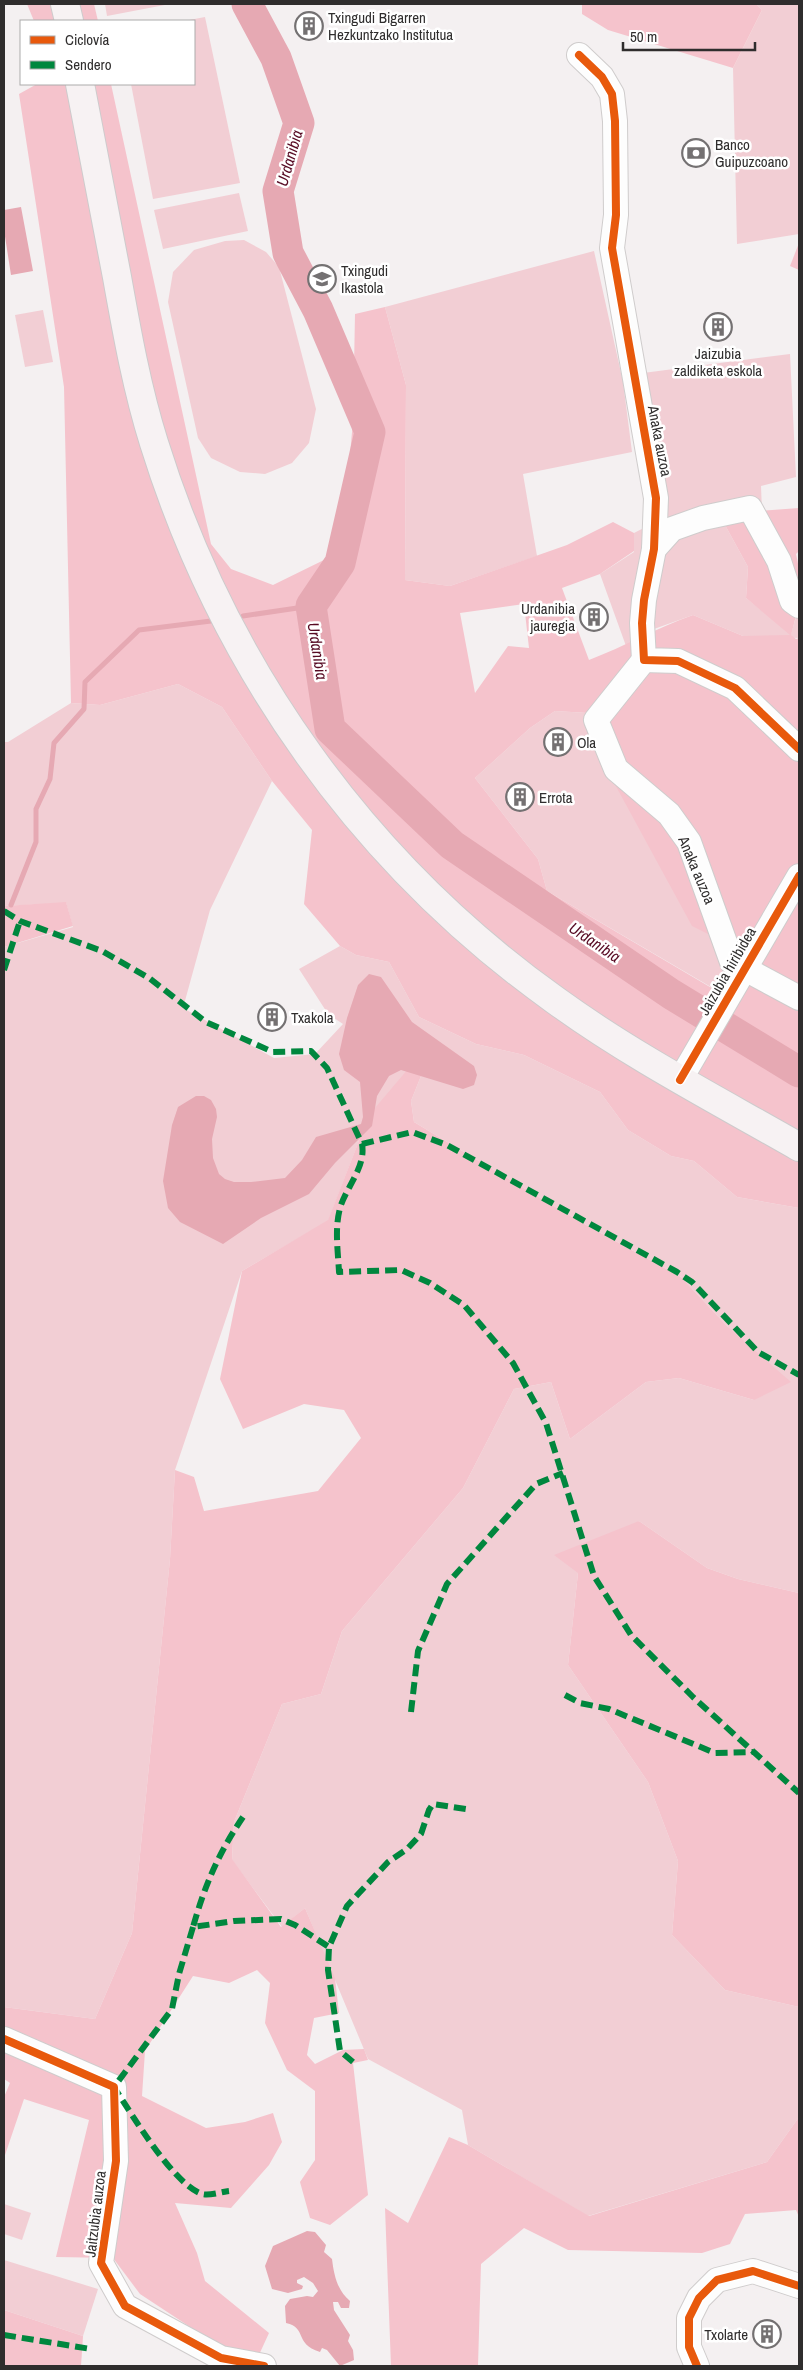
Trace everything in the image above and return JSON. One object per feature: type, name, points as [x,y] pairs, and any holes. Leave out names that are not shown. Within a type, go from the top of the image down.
[{"type":"main road","points":[[65,4],[69,20]]},
{"type":"main road","points":[[80,85],[132,357],[153,440],[173,500],[197,560],[226,622],[259,681],[296,738],[348,808],[425,892],[482,944],[557,1002],[680,1080],[799,1147]]},
{"type":"street","name":"Anaka auzoa","points":[[579,56],[602,77],[612,94],[615,121],[616,205],[612,248],[656,498],[654,549],[644,600],[642,623],[644,660],[596,720],[616,769],[669,814],[689,842],[732,962],[745,969]]},
{"type":"street","points":[[654,549],[672,529],[703,518],[750,508],[779,561],[792,601],[799,606]]},
{"type":"street","points":[[644,660],[678,661],[735,688],[799,749]]},
{"type":"street","name":"Jaizubia hiribidea","points":[[680,1080],[799,876]]},
{"type":"street","points":[[745,969],[799,998]]},
{"type":"street","name":"Jaitzubia auzoa","points":[[4,2039],[114,2087],[116,2161],[100,2263],[125,2306],[221,2358],[264,2366]]},
{"type":"street","points":[[697,2366],[689,2347],[689,2318],[699,2298],[717,2280],[753,2271],[799,2286]]},
{"type":"shaded area","points":[[27,4],[94,4],[98,20],[34,20]]},
{"type":"shaded area","points":[[105,4],[170,4],[107,16]]},
{"type":"shaded area","points":[[582,4],[756,4],[762,10],[733,68],[608,30],[582,14]]},
{"type":"shaded area","points":[[756,4],[799,4],[799,234],[737,244],[733,68],[762,10]]},
{"type":"shaded area","points":[[205,17],[240,183],[153,199],[131,85],[195,85],[195,20],[189,20]]},
{"type":"shaded area","points":[[35,85],[111,85],[211,544],[231,569],[273,585],[328,558],[345,510],[353,421],[355,314],[385,307],[406,385],[405,580],[450,586],[567,545],[613,522],[634,533],[634,551],[600,574],[562,588],[589,660],[693,615],[743,636],[790,635],[746,598],[748,567],[719,514],[799,508],[799,551],[796,554],[800,584],[791,635],[796,639],[799,638],[799,1208],[737,1197],[694,1161],[671,1156],[628,1130],[600,1092],[524,1055],[476,1044],[419,1017],[389,962],[356,955],[340,946],[304,904],[312,830],[272,781],[222,707],[178,684],[100,705],[71,703],[64,387],[19,94]],"holes":[[[524,604],[529,648],[508,646],[475,693],[460,613]],[[555,711],[588,713],[606,768],[692,926],[722,941],[745,969],[727,997],[547,891],[538,859],[475,778],[530,728]]]},
{"type":"shaded area","points":[[239,193],[248,231],[163,249],[154,210]]},
{"type":"shaded area","points":[[21,207],[33,271],[11,275],[4,230],[4,210]]},
{"type":"shaded area","points":[[244,240],[266,252],[279,267],[316,409],[309,443],[292,463],[265,474],[240,472],[211,458],[198,438],[168,302],[173,272],[194,250],[225,241]]},
{"type":"shaded area","points":[[799,243],[799,270],[790,266]]},
{"type":"shaded area","points":[[594,251],[623,382],[632,452],[523,474],[537,556],[450,586],[405,580],[406,385],[385,307]]},
{"type":"shaded area","points":[[43,310],[53,362],[25,367],[15,315]]},
{"type":"shaded area","points":[[790,354],[796,477],[761,486],[762,511],[719,514],[748,567],[746,598],[791,634],[799,607],[799,638],[743,636],[693,615],[654,629],[626,646],[600,574],[634,552],[634,533],[665,517],[643,373]]},
{"type":"shaded area","points":[[178,684],[222,707],[272,781],[210,910],[183,1008],[274,1058],[315,1054],[343,1024],[328,1014],[299,969],[340,946],[356,955],[389,962],[419,1017],[476,1044],[524,1055],[600,1092],[628,1130],[671,1156],[694,1161],[737,1197],[799,1208],[799,1593],[738,1579],[707,1568],[639,1521],[578,1573],[568,1665],[648,1782],[678,1861],[672,1935],[725,1990],[799,2007],[799,2117],[767,2162],[588,2216],[468,2145],[462,2110],[368,2059],[305,1908],[282,1927],[232,1860],[234,1822],[282,1704],[321,1694],[342,1631],[463,1488],[514,1389],[551,1382],[570,1439],[646,1382],[679,1378],[754,1400],[728,1327],[681,1277],[579,1221],[414,1122],[411,1101],[421,1076],[369,1115],[328,1221],[242,1271],[175,1470],[170,1559],[132,1933],[95,2019],[4,2007],[4,947],[73,927],[66,903],[4,906],[4,742],[8,742],[71,703],[100,705]]},
{"type":"shaded area","points":[[555,711],[588,713],[722,941],[745,969],[728,997],[547,891],[538,859],[475,778],[530,728]]},
{"type":"shaded area","points":[[66,902],[73,926],[4,947],[4,906]]},
{"type":"shaded area","points":[[369,974],[381,977],[412,1022],[474,1066],[477,1075],[474,1085],[463,1089],[401,1070],[389,1076],[377,1096],[372,1126],[335,1163],[309,1194],[261,1218],[223,1244],[180,1222],[168,1208],[163,1181],[172,1125],[178,1107],[196,1096],[204,1096],[211,1100],[216,1109],[217,1117],[212,1139],[213,1158],[219,1174],[225,1179],[234,1182],[285,1178],[302,1160],[316,1137],[361,1124],[363,1117],[360,1082],[344,1070],[339,1054],[347,1018],[358,985]]},
{"type":"shaded area","points":[[408,1069],[421,1076],[411,1101],[414,1122],[579,1221],[681,1277],[728,1327],[791,1382],[754,1400],[679,1378],[646,1382],[570,1439],[551,1382],[514,1389],[463,1488],[342,1631],[321,1694],[282,1704],[234,1822],[232,1859],[281,1927],[305,1908],[335,1978],[339,2013],[314,2018],[307,2055],[315,2064],[343,2050],[364,2049],[368,2060],[353,2063],[368,2195],[330,2225],[310,2218],[300,2182],[315,2160],[315,2091],[287,2070],[265,2023],[270,1983],[257,1970],[229,1983],[193,1976],[145,2051],[142,2096],[206,2128],[245,2122],[273,2113],[282,2142],[269,2165],[231,2208],[175,2203],[197,2253],[205,2281],[269,2333],[258,2357],[222,2348],[140,2294],[113,2258],[56,2257],[89,2120],[24,2099],[4,2158],[4,2097],[10,2083],[4,2079],[4,2007],[95,2019],[132,1933],[170,1559],[175,1470],[194,1477],[204,1511],[318,1491],[361,1438],[344,1410],[304,1404],[243,1429],[220,1379],[242,1271],[328,1220],[369,1115]]},
{"type":"shaded area","points":[[639,1521],[707,1568],[738,1579],[799,1593],[799,2007],[725,1990],[672,1935],[678,1861],[648,1782],[568,1665],[578,1573],[554,1555]]},
{"type":"shaded area","points":[[799,2117],[799,2217],[796,2210],[745,2214],[730,2244],[702,2253],[568,2250],[524,2228],[481,2264],[478,2366],[391,2366],[385,2208],[408,2223],[449,2137],[468,2145],[589,2216],[767,2162]]},
{"type":"shaded area","points":[[4,2204],[31,2213],[22,2240],[4,2234]]},
{"type":"shaded area","points":[[307,2231],[315,2232],[326,2245],[324,2252],[332,2259],[337,2282],[342,2292],[350,2301],[349,2308],[341,2308],[338,2302],[333,2302],[334,2310],[350,2335],[348,2341],[353,2350],[354,2360],[340,2366],[327,2350],[322,2348],[320,2352],[312,2348],[303,2340],[297,2328],[286,2323],[285,2306],[290,2299],[307,2296],[313,2297],[318,2291],[313,2283],[304,2277],[297,2280],[297,2283],[303,2286],[302,2289],[288,2293],[272,2289],[265,2266],[273,2246]]},
{"type":"shaded area","points":[[4,2260],[98,2289],[83,2336],[4,2310]]},
{"type":"shaded area","points":[[4,2310],[83,2336],[81,2366],[4,2366]]},
{"type":"waterway","name":"Urdanibia","points":[[247,4],[276,58],[299,123],[278,191],[288,253],[318,310],[370,432],[340,563],[311,606],[330,729],[452,845],[671,994],[799,1072]]},
{"type":"waterway","points":[[243,616],[311,606]]},
{"type":"waterway","points":[[11,905],[36,842],[36,809],[50,779],[54,743],[84,709],[85,682],[139,630],[211,621]]},
{"type":"marked path","points":[[4,911],[20,921],[102,951],[149,978],[206,1022],[273,1052],[311,1051],[327,1068],[362,1144],[363,1152],[359,1168],[344,1198],[339,1213],[337,1238],[339,1272],[401,1270],[430,1283],[464,1305],[513,1363],[546,1423],[594,1576],[631,1635],[693,1697],[799,1793]]},
{"type":"marked path","points":[[4,970],[20,921]]},
{"type":"marked path","points":[[362,1144],[412,1132],[447,1145],[677,1272],[692,1282],[758,1352],[799,1375]]},
{"type":"marked path","points":[[411,1712],[418,1651],[447,1584],[536,1484],[563,1473]]},
{"type":"marked path","points":[[565,1695],[580,1703],[609,1709],[715,1753],[753,1752]]},
{"type":"marked path","points":[[353,2062],[340,2051],[328,1970],[329,1947],[347,1906],[388,1862],[407,1849],[421,1834],[433,1804],[466,1809]]},
{"type":"marked path","points":[[243,1817],[213,1870],[193,1927],[234,1921],[281,1919],[295,1925],[329,1947]]},
{"type":"marked path","points":[[193,1927],[179,1974],[172,2009],[114,2087],[154,2147],[178,2177],[202,2194],[229,2191]]},
{"type":"marked path","points":[[4,2335],[91,2349]]},
{"type":"cycle path","points":[[579,55],[602,77],[612,94],[615,121],[616,215],[612,248],[656,498],[654,549],[644,600],[642,623],[644,660],[678,661],[735,688],[799,749]]},
{"type":"cycle path","points":[[680,1080],[799,876]]},
{"type":"cycle path","points":[[4,2039],[114,2087],[116,2161],[101,2263],[125,2306],[221,2358],[264,2366]]},
{"type":"cycle path","points":[[697,2366],[689,2347],[689,2318],[699,2298],[717,2280],[753,2271],[799,2286]]},
{"type":"place","name":"Txingudi Bigarren Hezkuntzako Institutua","points":[[309,26]]},
{"type":"place","name":"Banco Guipuzcoano","points":[[696,153]]},
{"type":"place","name":"Txingudi Ikastola","points":[[322,279]]},
{"type":"place","name":"Jaizubia zaldiketa eskola","points":[[718,327]]},
{"type":"place","name":"Urdanibia jauregia","points":[[594,617]]},
{"type":"place","name":"Ola","points":[[558,742]]},
{"type":"place","name":"Errota","points":[[520,797]]},
{"type":"place","name":"Txakola","points":[[272,1017]]},
{"type":"place","name":"Txolarte","points":[[767,2334]]}]
